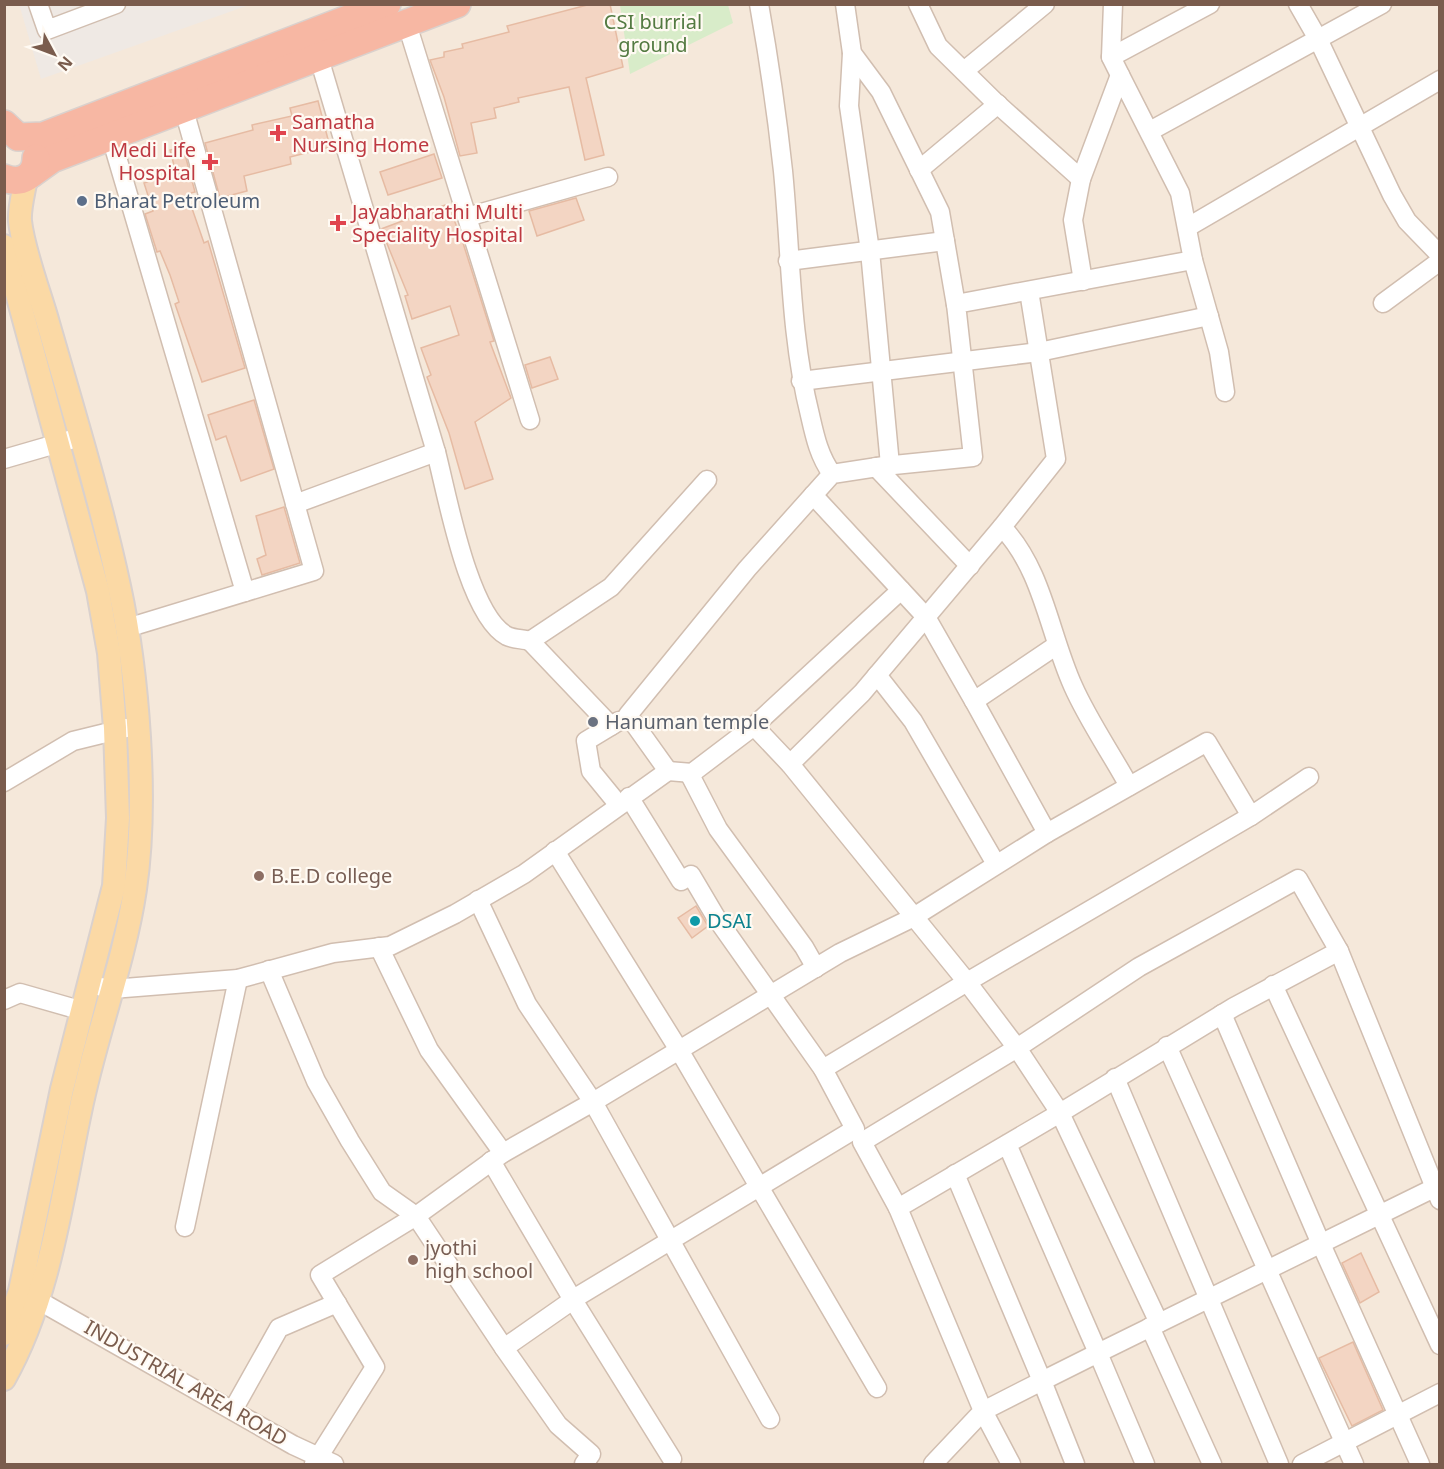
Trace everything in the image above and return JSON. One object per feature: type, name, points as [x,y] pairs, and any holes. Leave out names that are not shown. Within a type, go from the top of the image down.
[{"type":"highway","points":[[9,134],[43,135],[387,4]]},
{"type":"highway","points":[[20,177],[52,159],[457,4]]},
{"type":"highway","points":[[9,134],[30,145],[36,156],[20,177]]},
{"type":"main road","points":[[20,177],[20,220],[70,440],[109,653],[126,728]]},
{"type":"main road","points":[[4,246],[119,586],[126,628],[129,818],[124,887],[101,987],[83,1094],[30,1295],[4,1334]]},
{"type":"main road","points":[[4,1379],[24,1344],[62,1089],[83,1011],[101,987]]},
{"type":"street","points":[[38,4],[47,30],[116,4]]},
{"type":"street","points":[[759,4],[771,69],[783,173],[788,261],[801,381],[821,459],[832,474]]},
{"type":"street","points":[[845,4],[852,53],[849,106],[870,251],[881,373],[883,466],[970,566]]},
{"type":"street","points":[[918,4],[938,46],[1081,179]]},
{"type":"street","points":[[964,71],[1045,4]]},
{"type":"street","points":[[1113,4],[1111,57],[1180,193],[1193,260],[1219,352],[1226,392]]},
{"type":"street","points":[[1111,57],[1210,4]]},
{"type":"street","points":[[1298,4],[1318,39],[1392,195],[1407,221],[1440,255]]},
{"type":"street","points":[[1150,131],[1382,4]]},
{"type":"street","points":[[407,24],[530,420]]},
{"type":"street","points":[[852,53],[881,92],[940,212],[956,305],[973,457],[883,466],[832,474],[747,569],[628,715],[586,741],[591,771],[623,801],[681,881],[691,875],[717,919],[823,1069],[898,1208],[983,1411],[1011,1464]]},
{"type":"street","points":[[320,58],[436,452],[464,565],[490,620],[507,636],[530,641],[611,726]]},
{"type":"street","points":[[1083,281],[1073,220],[1081,179],[1120,75]]},
{"type":"street","points":[[1188,227],[1440,80]]},
{"type":"street","points":[[920,170],[998,104]]},
{"type":"street","points":[[126,628],[314,572],[184,110]]},
{"type":"street","points":[[111,137],[245,592]]},
{"type":"street","points":[[467,217],[608,177]]},
{"type":"street","points":[[788,261],[945,241]]},
{"type":"street","points":[[956,305],[1193,260]]},
{"type":"street","points":[[1383,303],[1440,261]]},
{"type":"street","points":[[790,764],[877,675],[970,566],[1056,459],[1029,291]]},
{"type":"street","points":[[801,381],[1039,352],[1209,316]]},
{"type":"street","points":[[4,459],[70,440]]},
{"type":"street","points":[[295,504],[436,452]]},
{"type":"street","points":[[530,641],[611,586],[707,480]]},
{"type":"street","points":[[813,495],[926,617],[1047,833]]},
{"type":"street","points":[[1002,527],[1017,542],[1038,584],[1073,687],[1129,786]]},
{"type":"street","points":[[101,987],[238,979],[333,953],[390,946],[524,874],[668,771],[689,773],[754,726],[902,590]]},
{"type":"street","points":[[974,702],[1057,645]]},
{"type":"street","points":[[877,675],[913,721],[996,864]]},
{"type":"street","points":[[628,715],[668,771]]},
{"type":"street","points":[[754,726],[790,764],[912,918],[967,982],[1017,1048],[1059,1113],[1155,1325],[1212,1464]]},
{"type":"street","points":[[4,782],[73,741],[126,728]]},
{"type":"street","points":[[322,1462],[375,1367],[320,1275],[416,1216],[497,1157],[816,968],[912,918],[1047,833],[1207,742],[1251,816]]},
{"type":"street","points":[[689,773],[718,830],[804,947],[816,968]]},
{"type":"street","points":[[823,1069],[1251,816],[1309,777]]},
{"type":"street","points":[[555,850],[679,1050],[877,1388]]},
{"type":"street","points":[[504,1348],[573,1300],[760,1187],[1017,1048],[1139,967],[1298,879],[1339,951],[1437,1194],[1381,1214],[983,1411],[933,1464]]},
{"type":"street","points":[[478,900],[527,1004],[593,1102],[770,1419]]},
{"type":"street","points":[[379,947],[429,1050],[497,1157],[573,1300],[672,1459]]},
{"type":"street","points":[[898,1208],[1167,1046],[1273,985],[1339,951]]},
{"type":"street","points":[[269,970],[316,1081],[382,1192],[416,1216],[558,1425],[591,1454],[584,1464]]},
{"type":"street","points":[[185,1227],[238,979]]},
{"type":"street","points":[[1273,985],[1440,1345]]},
{"type":"street","points":[[4,1000],[20,993],[83,1011]]},
{"type":"street","points":[[1222,1014],[1320,1244],[1420,1464]]},
{"type":"street","points":[[1167,1046],[1354,1464]]},
{"type":"street","points":[[1115,1078],[1279,1464]]},
{"type":"street","points":[[1007,1144],[1145,1464]]},
{"type":"street","points":[[955,1174],[1075,1464]]},
{"type":"street","name":"INDUSTRIAL AREA ROAD","points":[[30,1295],[322,1462]]},
{"type":"street","points":[[233,1410],[279,1328],[337,1303]]},
{"type":"street","points":[[1302,1464],[1440,1393]]},
{"type":"shaded area","points":[[19,4],[249,5],[41,79]]},
{"type":"shaded area","points":[[5,5],[1439,5],[1439,1464],[5,1464]]},
{"type":"green space","name":"CSI burrial ground","points":[[620,5],[728,5],[733,23],[630,74]]},
{"type":"building","points":[[591,4],[610,4],[623,67],[586,78],[604,155],[585,160],[569,87],[518,98],[519,102],[494,108],[496,118],[471,123],[477,153],[460,156],[444,97],[430,60],[444,57],[444,52],[463,48],[462,44],[509,32],[507,26]]},
{"type":"building","points":[[318,101],[330,147],[290,157],[291,164],[244,176],[247,191],[220,198],[205,143],[253,130],[252,125],[292,116],[290,108]]},
{"type":"building","points":[[183,147],[195,192],[187,194],[204,243],[208,241],[245,368],[202,382],[175,304],[179,302],[170,275],[160,251],[157,252],[145,214],[153,211],[144,183],[176,173],[170,150]]},
{"type":"building","points":[[434,154],[442,178],[388,195],[380,172]]},
{"type":"building","points":[[576,198],[584,220],[537,236],[529,211]]},
{"type":"building","points":[[448,204],[463,243],[494,341],[490,342],[511,398],[475,422],[493,479],[465,489],[449,433],[427,377],[431,375],[421,348],[459,335],[450,306],[412,319],[405,296],[408,295],[381,229]]},
{"type":"building","points":[[550,357],[558,379],[532,388],[525,365]]},
{"type":"building","points":[[254,400],[274,469],[241,481],[226,436],[216,440],[208,415]]},
{"type":"building","points":[[284,507],[300,563],[262,575],[257,559],[266,555],[256,516]]},
{"type":"building","name":"DSAI","points":[[696,906],[708,926],[692,938],[678,918]]},
{"type":"building","points":[[1361,1253],[1379,1292],[1360,1303],[1342,1263]]},
{"type":"building","points":[[1353,1342],[1383,1410],[1352,1426],[1319,1358]]},
{"type":"place","name":"Samatha Nursing Home","points":[[278,133]]},
{"type":"place","name":"Medi Life Hospital","points":[[210,162]]},
{"type":"place","name":"Bharat Petroleum","points":[[82,201]]},
{"type":"place","name":"Jayabharathi Multi Speciality Hospital","points":[[338,223]]},
{"type":"place","name":"Hanuman temple","points":[[593,722]]},
{"type":"place","name":"B.E.D college","points":[[259,876]]},
{"type":"place","name":"DSAI","points":[[695,921]]},
{"type":"place","name":"jyothi high school","points":[[413,1260]]}]
